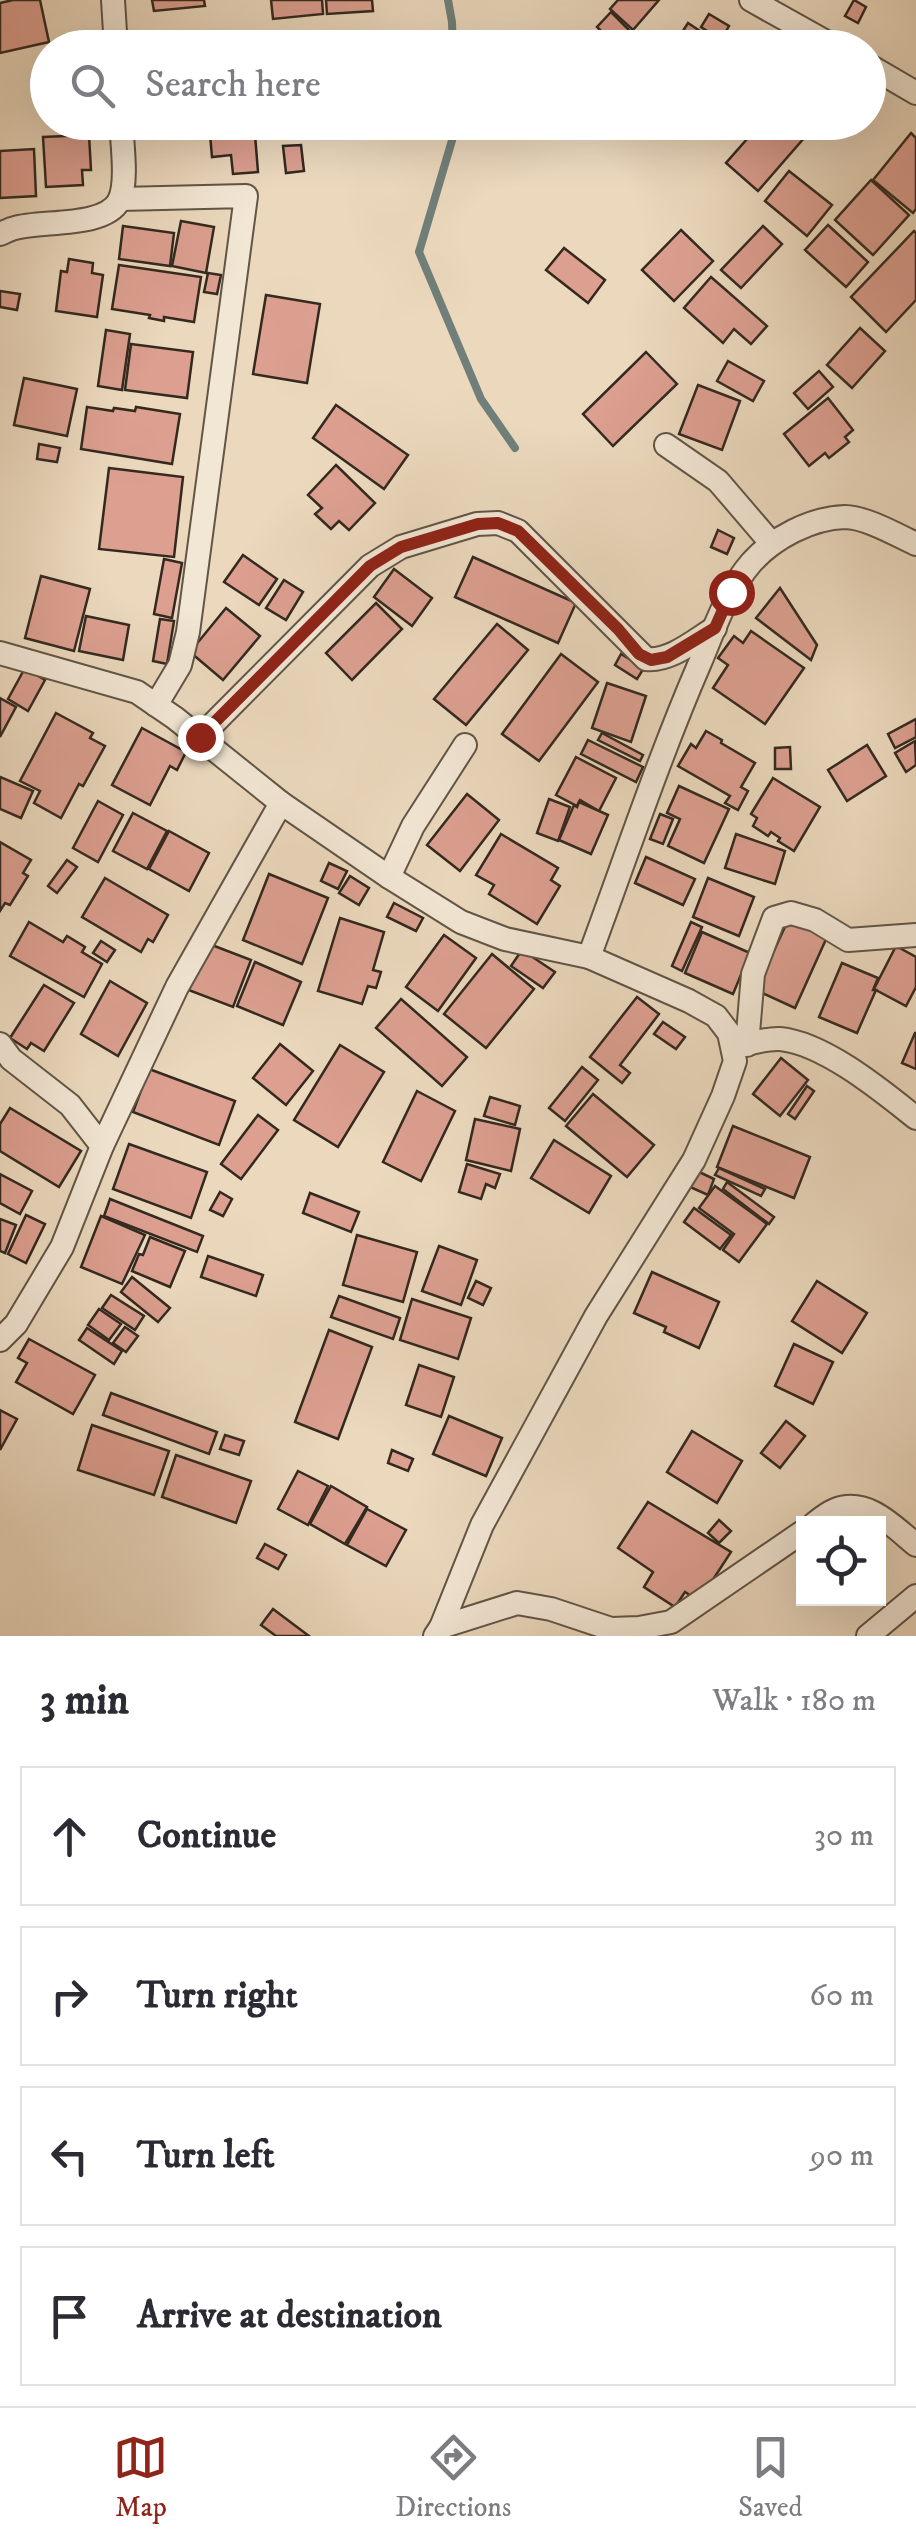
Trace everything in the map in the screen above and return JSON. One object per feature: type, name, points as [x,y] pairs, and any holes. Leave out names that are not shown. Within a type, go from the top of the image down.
[{"type":"street","points":[[113,0],[115,30]]},
{"type":"street","points":[[751,0],[790,10],[815,30]]},
{"type":"street","points":[[886,76],[916,93]]},
{"type":"street","points":[[0,234],[16,227],[90,219],[110,211],[120,199],[122,140]]},
{"type":"street","points":[[120,199],[246,196],[188,632],[180,665],[156,705]]},
{"type":"street","points":[[666,445],[718,481],[772,544]]},
{"type":"street","points":[[589,957],[680,710],[731,592],[751,564],[772,544],[831,518],[850,516],[916,544]]},
{"type":"street","points":[[200,737],[370,566],[401,547],[478,524],[498,523],[518,531],[646,659],[667,657],[715,628]]},
{"type":"street","points":[[0,653],[137,692],[281,802],[460,922],[504,939],[589,957],[689,1000],[716,1016],[740,1046]]},
{"type":"street","points":[[388,877],[412,826],[465,745]]},
{"type":"street","points":[[0,1340],[16,1324],[62,1247],[102,1146],[177,987],[281,802]]},
{"type":"street","points":[[438,1631],[482,1525],[596,1316],[694,1160],[740,1046],[754,974],[774,918],[791,913],[815,920],[848,940],[916,935]]},
{"type":"street","points":[[740,1046],[780,1039],[824,1053],[876,1086],[916,1118]]},
{"type":"street","points":[[0,1044],[11,1059],[70,1105],[102,1146]]},
{"type":"street","points":[[826,1516],[837,1508],[857,1506],[880,1516]]},
{"type":"street","points":[[886,1521],[916,1545]]},
{"type":"street","points":[[438,1631],[517,1603],[551,1609],[610,1629],[671,1622],[796,1536]]},
{"type":"street","points":[[868,1636],[916,1596]]},
{"type":"building","points":[[40,0],[46,30],[30,30],[30,46],[0,53],[0,3]]},
{"type":"building","points":[[152,0],[204,0],[205,6],[154,11]]},
{"type":"building","points":[[271,0],[322,0],[323,14],[273,19]]},
{"type":"building","points":[[326,0],[372,0],[373,11],[327,14]]},
{"type":"building","points":[[618,0],[659,0],[633,30],[610,9]]},
{"type":"building","points":[[854,0],[866,7],[858,23],[845,16]]},
{"type":"building","points":[[611,12],[629,30],[600,30],[597,27]]},
{"type":"building","points":[[709,14],[729,26],[727,30],[701,27]]},
{"type":"building","points":[[911,133],[916,138],[913,213],[873,180]]},
{"type":"building","points":[[43,140],[89,140],[91,170],[82,170],[83,185],[46,187]]},
{"type":"building","points":[[211,140],[255,140],[258,172],[233,174],[231,155],[212,157]]},
{"type":"building","points":[[746,140],[802,140],[758,191],[726,163]]},
{"type":"building","points":[[301,145],[304,171],[286,173],[283,146]]},
{"type":"building","points":[[34,149],[36,196],[0,198],[0,151]]},
{"type":"building","points":[[789,171],[832,205],[807,236],[765,201]]},
{"type":"building","points":[[871,180],[909,215],[873,255],[835,220]]},
{"type":"building","points":[[181,221],[214,227],[206,273],[172,266]]},
{"type":"building","points":[[828,225],[868,262],[846,287],[805,250]]},
{"type":"building","points":[[123,226],[174,233],[170,266],[119,259]]},
{"type":"building","points":[[763,226],[782,244],[741,288],[721,270]]},
{"type":"building","points":[[681,230],[713,261],[674,301],[642,270]]},
{"type":"building","points":[[914,231],[916,300],[886,332],[851,297]]},
{"type":"building","points":[[564,248],[605,280],[588,303],[546,270]]},
{"type":"building","points":[[69,259],[93,263],[92,273],[103,275],[97,317],[56,311],[61,271],[67,272]]},
{"type":"building","points":[[119,265],[201,277],[194,322],[164,317],[164,321],[112,309]]},
{"type":"building","points":[[208,273],[221,275],[217,294],[204,292]]},
{"type":"building","points":[[711,277],[767,326],[751,344],[734,329],[723,343],[684,308]]},
{"type":"building","points":[[0,291],[20,294],[17,310],[0,307]]},
{"type":"building","points":[[266,295],[320,304],[307,383],[253,374]]},
{"type":"building","points":[[860,328],[885,351],[852,388],[827,365]]},
{"type":"building","points":[[106,330],[130,334],[122,390],[98,386]]},
{"type":"building","points":[[131,344],[193,352],[187,398],[125,390]]},
{"type":"building","points":[[646,352],[677,384],[613,446],[583,414]]},
{"type":"building","points":[[728,361],[764,381],[753,401],[717,381]]},
{"type":"building","points":[[819,371],[833,387],[808,409],[794,393]]},
{"type":"building","points":[[24,378],[77,389],[67,436],[14,425]]},
{"type":"building","points":[[698,385],[740,401],[722,450],[679,434]]},
{"type":"building","points":[[828,398],[853,430],[845,437],[849,442],[829,458],[825,453],[809,466],[784,434]]},
{"type":"building","points":[[336,405],[408,455],[384,489],[313,438]]},
{"type":"building","points":[[87,407],[135,411],[136,407],[180,414],[172,464],[81,449]]},
{"type":"building","points":[[39,444],[60,448],[57,462],[37,459]]},
{"type":"building","points":[[336,465],[375,503],[349,530],[339,521],[331,529],[315,514],[322,508],[308,495]]},
{"type":"building","points":[[109,468],[183,477],[174,557],[99,549]]},
{"type":"building","points":[[718,530],[734,538],[727,554],[711,547]]},
{"type":"building","points":[[243,555],[277,579],[259,605],[224,582]]},
{"type":"building","points":[[473,557],[576,603],[558,643],[455,597]]},
{"type":"building","points":[[164,559],[182,563],[172,618],[154,614]]},
{"type":"building","points":[[394,569],[432,598],[412,626],[374,597]]},
{"type":"building","points":[[41,576],[90,589],[74,651],[25,638]]},
{"type":"building","points":[[284,580],[303,592],[286,620],[266,608]]},
{"type":"building","points":[[780,588],[817,645],[811,660],[756,618]]},
{"type":"building","points":[[376,603],[402,629],[352,680],[326,653]]},
{"type":"building","points":[[226,608],[260,636],[223,680],[190,652]]},
{"type":"building","points":[[86,616],[129,625],[123,660],[79,651]]},
{"type":"building","points":[[160,619],[174,621],[167,664],[153,661]]},
{"type":"building","points":[[497,624],[528,650],[466,725],[434,699]]},
{"type":"building","points":[[751,631],[804,668],[765,724],[713,688],[728,665],[718,658],[734,636],[743,643]]},
{"type":"building","points":[[561,654],[598,682],[539,761],[502,734]]},
{"type":"building","points":[[621,654],[644,668],[637,679],[615,665]]},
{"type":"building","points":[[25,668],[45,680],[28,711],[8,699]]},
{"type":"building","points":[[607,683],[646,696],[631,742],[592,728]]},
{"type":"building","points":[[0,698],[16,707],[0,737]]},
{"type":"building","points":[[56,713],[93,733],[90,738],[105,746],[61,818],[34,803],[40,791],[20,781]]},
{"type":"building","points":[[916,719],[916,737],[895,748],[888,734]]},
{"type":"building","points":[[142,728],[186,752],[177,770],[170,766],[150,805],[112,785]]},
{"type":"building","points":[[706,731],[755,763],[741,787],[748,791],[738,810],[725,803],[730,796],[678,766],[691,744],[696,748]]},
{"type":"building","points":[[602,733],[643,755],[640,761],[598,740]]},
{"type":"building","points":[[588,740],[643,767],[636,782],[581,754]]},
{"type":"building","points":[[915,741],[916,765],[906,772],[895,753]]},
{"type":"building","points":[[867,745],[886,776],[847,801],[828,770]]},
{"type":"building","points":[[790,747],[791,769],[775,769],[775,748]]},
{"type":"building","points":[[576,757],[616,778],[599,811],[580,800],[577,806],[556,795]]},
{"type":"building","points":[[0,777],[33,791],[21,818],[0,809]]},
{"type":"building","points":[[773,778],[820,807],[794,851],[771,832],[768,836],[753,826],[757,818],[751,814]]},
{"type":"building","points":[[679,786],[729,809],[704,863],[668,846],[680,819],[667,813]]},
{"type":"building","points":[[467,794],[499,820],[460,871],[427,845]]},
{"type":"building","points":[[549,799],[570,807],[558,841],[537,833]]},
{"type":"building","points":[[98,801],[123,815],[98,862],[73,848]]},
{"type":"building","points":[[579,802],[608,815],[591,854],[559,840],[574,805],[577,807]]},
{"type":"building","points":[[133,813],[167,831],[147,869],[113,851]]},
{"type":"building","points":[[660,814],[673,819],[663,844],[650,839]]},
{"type":"building","points":[[169,831],[209,853],[189,891],[149,869]]},
{"type":"building","points":[[501,834],[558,868],[551,880],[560,886],[537,924],[489,894],[494,885],[476,875]]},
{"type":"building","points":[[736,834],[785,851],[775,884],[725,868]]},
{"type":"building","points":[[0,842],[31,860],[23,873],[28,876],[10,905],[5,903],[0,911]]},
{"type":"building","points":[[646,857],[695,879],[683,905],[635,883]]},
{"type":"building","points":[[67,860],[77,867],[57,893],[48,886]]},
{"type":"building","points":[[329,863],[347,871],[338,889],[321,881]]},
{"type":"building","points":[[269,874],[328,898],[302,964],[243,940]]},
{"type":"building","points":[[350,876],[369,888],[359,905],[339,893]]},
{"type":"building","points":[[105,878],[168,915],[153,942],[148,939],[141,952],[82,917]]},
{"type":"building","points":[[708,878],[754,897],[739,936],[693,917]]},
{"type":"building","points":[[394,903],[423,918],[416,931],[387,917]]},
{"type":"building","points":[[340,918],[384,932],[373,970],[381,972],[376,988],[368,986],[362,1004],[318,991]]},
{"type":"building","points":[[789,918],[827,937],[795,1008],[756,990]]},
{"type":"building","points":[[29,922],[63,942],[67,936],[85,947],[82,952],[102,964],[84,997],[10,956]]},
{"type":"building","points":[[691,922],[702,927],[682,971],[672,966]]},
{"type":"building","points":[[702,932],[750,953],[733,994],[685,973]]},
{"type":"building","points":[[444,935],[476,958],[438,1011],[406,987]]},
{"type":"building","points":[[101,941],[115,950],[107,962],[93,953]]},
{"type":"building","points":[[204,942],[251,960],[233,1007],[186,989]]},
{"type":"building","points":[[896,946],[916,957],[916,987],[906,1006],[874,989]]},
{"type":"building","points":[[522,950],[555,972],[543,988],[511,966]]},
{"type":"building","points":[[492,954],[534,989],[486,1048],[444,1014]]},
{"type":"building","points":[[255,962],[301,982],[283,1025],[237,1006]]},
{"type":"building","points":[[842,963],[878,978],[857,1033],[819,1017]]},
{"type":"building","points":[[110,981],[147,1003],[118,1056],[81,1034]]},
{"type":"building","points":[[44,985],[74,1003],[44,1051],[31,1043],[27,1049],[10,1038]]},
{"type":"building","points":[[637,997],[659,1014],[620,1065],[630,1073],[622,1083],[590,1057]]},
{"type":"building","points":[[401,999],[467,1057],[442,1086],[376,1028]]},
{"type":"building","points":[[663,1022],[685,1037],[676,1049],[654,1034]]},
{"type":"building","points":[[916,1033],[916,1069],[902,1063]]},
{"type":"building","points":[[280,1044],[313,1071],[286,1105],[253,1078]]},
{"type":"building","points":[[340,1045],[384,1072],[338,1147],[294,1120]]},
{"type":"building","points":[[781,1058],[808,1080],[780,1116],[753,1094]]},
{"type":"building","points":[[582,1067],[598,1080],[565,1121],[549,1108]]},
{"type":"building","points":[[149,1069],[235,1101],[219,1145],[133,1112]]},
{"type":"building","points":[[807,1086],[814,1091],[795,1119],[788,1114]]},
{"type":"building","points":[[417,1091],[455,1111],[421,1181],[383,1162]]},
{"type":"building","points":[[593,1094],[654,1145],[627,1177],[566,1126]]},
{"type":"building","points":[[490,1097],[520,1106],[515,1125],[484,1116]]},
{"type":"building","points":[[10,1108],[81,1151],[59,1187],[0,1151],[0,1124]]},
{"type":"building","points":[[258,1115],[278,1130],[241,1179],[221,1164]]},
{"type":"building","points":[[475,1119],[520,1129],[511,1171],[466,1160]]},
{"type":"building","points":[[733,1126],[810,1157],[794,1198],[717,1167]]},
{"type":"building","points":[[554,1140],[611,1176],[589,1213],[531,1178]]},
{"type":"building","points":[[129,1144],[207,1172],[191,1218],[113,1189]]},
{"type":"building","points":[[467,1164],[500,1174],[495,1188],[486,1184],[481,1199],[459,1192]]},
{"type":"building","points":[[719,1168],[765,1189],[761,1196],[715,1175]]},
{"type":"building","points":[[695,1170],[714,1179],[708,1195],[688,1186]]},
{"type":"building","points":[[0,1174],[32,1191],[20,1214],[0,1203]]},
{"type":"building","points":[[727,1182],[774,1217],[769,1224],[723,1189]]},
{"type":"building","points":[[715,1186],[767,1224],[739,1262],[723,1250],[734,1234],[699,1208]]},
{"type":"building","points":[[220,1192],[232,1199],[223,1216],[210,1210]]},
{"type":"building","points":[[310,1193],[359,1212],[351,1232],[303,1213]]},
{"type":"building","points":[[110,1199],[203,1236],[197,1252],[104,1216]]},
{"type":"building","points":[[694,1208],[731,1235],[720,1249],[684,1222]]},
{"type":"building","points":[[26,1215],[45,1224],[26,1263],[8,1254]]},
{"type":"building","points":[[101,1216],[145,1235],[122,1284],[81,1267]]},
{"type":"building","points":[[0,1219],[16,1225],[5,1253],[0,1251]]},
{"type":"building","points":[[357,1235],[417,1252],[403,1302],[343,1285]]},
{"type":"building","points":[[150,1237],[185,1251],[170,1287],[132,1271]]},
{"type":"building","points":[[439,1246],[477,1260],[461,1305],[422,1291]]},
{"type":"building","points":[[208,1256],[263,1275],[256,1296],[201,1277]]},
{"type":"building","points":[[652,1272],[719,1302],[699,1348],[634,1313]]},
{"type":"building","points":[[132,1277],[170,1308],[158,1322],[121,1292]]},
{"type":"building","points":[[476,1281],[491,1288],[483,1305],[468,1298]]},
{"type":"building","points":[[817,1281],[867,1313],[842,1353],[792,1321]]},
{"type":"building","points":[[111,1295],[144,1316],[135,1330],[102,1308]]},
{"type":"building","points":[[339,1296],[400,1318],[393,1339],[331,1317]]},
{"type":"building","points":[[412,1299],[471,1318],[458,1359],[400,1340]]},
{"type":"building","points":[[99,1309],[121,1324],[109,1340],[88,1325]]},
{"type":"building","points":[[125,1327],[138,1336],[126,1352],[113,1343]]},
{"type":"building","points":[[87,1328],[122,1351],[114,1364],[79,1340]]},
{"type":"building","points":[[329,1330],[372,1347],[338,1439],[295,1422]]},
{"type":"building","points":[[29,1339],[95,1375],[73,1414],[16,1382],[27,1363],[18,1358]]},
{"type":"building","points":[[794,1344],[833,1362],[813,1404],[775,1386]]},
{"type":"building","points":[[419,1365],[454,1377],[441,1417],[406,1405]]},
{"type":"building","points":[[111,1393],[217,1432],[209,1454],[103,1415]]},
{"type":"building","points":[[0,1410],[17,1419],[0,1450]]},
{"type":"building","points":[[449,1416],[502,1438],[486,1476],[433,1454]]},
{"type":"building","points":[[786,1421],[805,1436],[780,1468],[761,1453]]},
{"type":"building","points":[[92,1425],[169,1451],[154,1495],[78,1470]]},
{"type":"building","points":[[692,1431],[742,1461],[717,1503],[667,1472]]},
{"type":"building","points":[[225,1435],[244,1441],[239,1455],[220,1449]]},
{"type":"building","points":[[392,1450],[413,1459],[408,1471],[388,1463]]},
{"type":"building","points":[[176,1455],[251,1481],[236,1523],[162,1497]]},
{"type":"building","points":[[298,1471],[328,1486],[308,1525],[278,1509]]},
{"type":"building","points":[[331,1486],[367,1507],[345,1544],[310,1524]]},
{"type":"building","points":[[648,1502],[731,1552],[699,1601],[685,1592],[675,1607],[644,1587],[653,1572],[618,1548]]},
{"type":"building","points":[[367,1509],[406,1530],[386,1566],[347,1545]]},
{"type":"building","points":[[719,1520],[731,1531],[719,1543],[708,1533]]},
{"type":"building","points":[[265,1544],[286,1555],[278,1569],[257,1558]]},
{"type":"building","points":[[273,1609],[309,1636],[276,1636],[261,1625]]},
{"type":"waterway","points":[[448,0],[452,30]]},
{"type":"waterway","points":[[452,140],[419,252],[481,399],[515,448]]},
{"type":"route","points":[[200,737],[370,566],[401,547],[478,524],[498,523],[518,531],[646,659],[667,657],[715,628],[731,592]]}]
